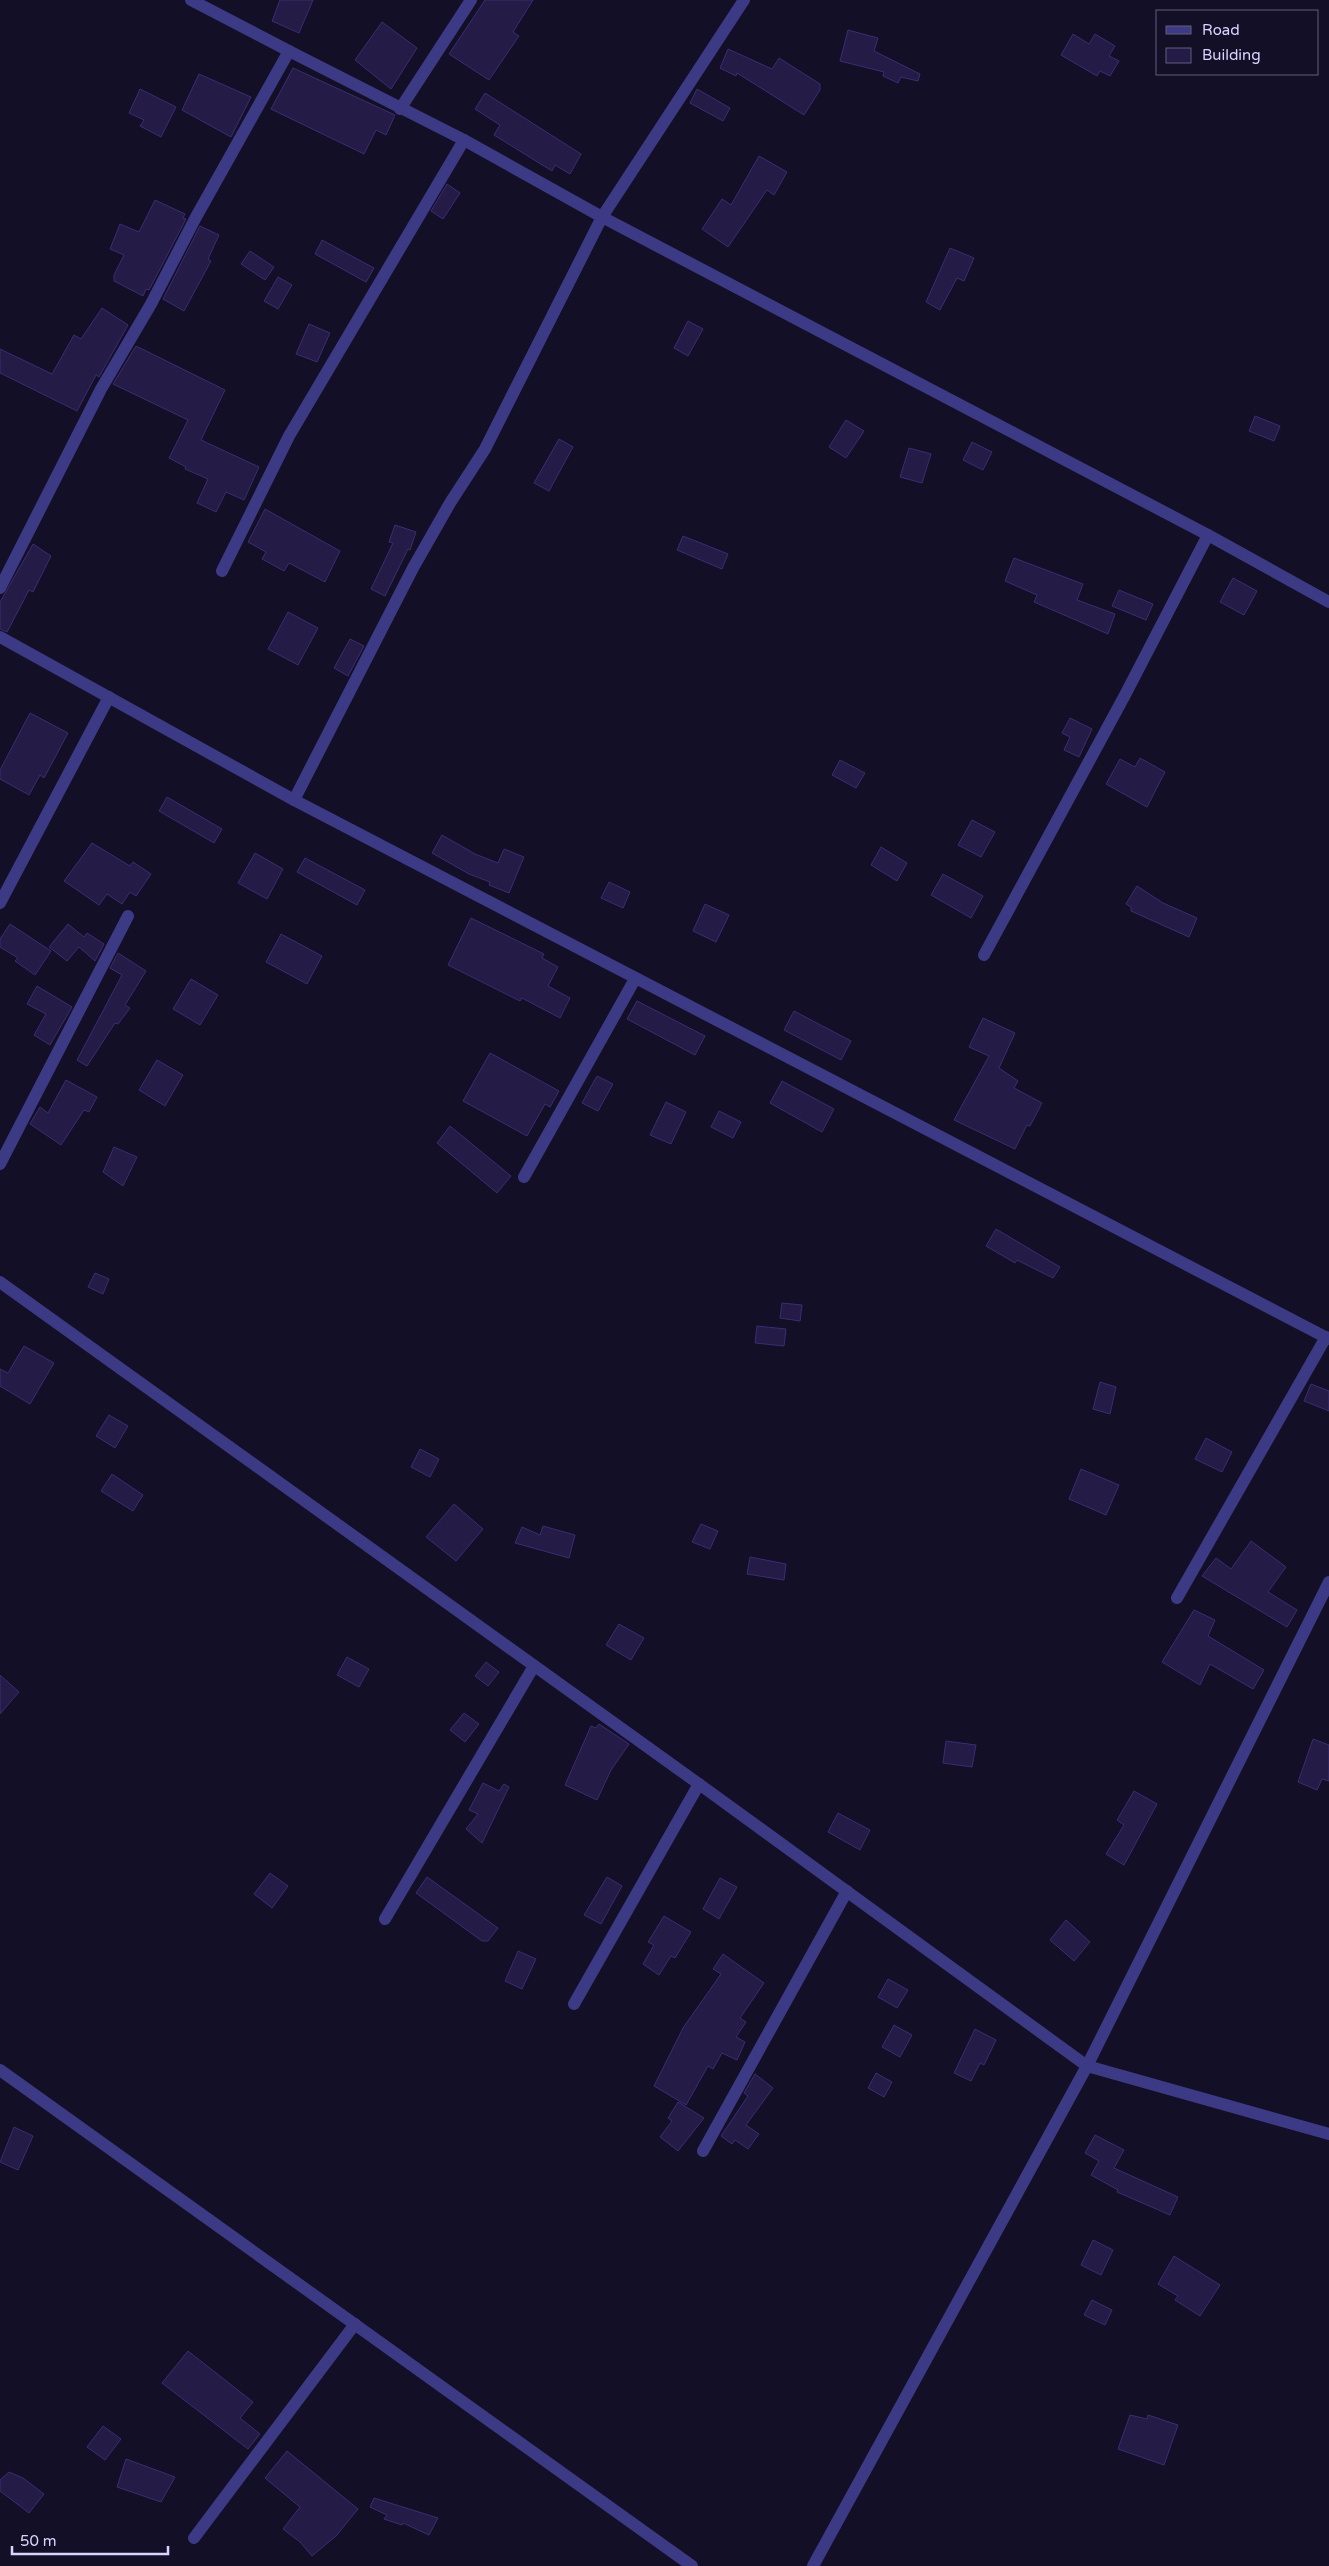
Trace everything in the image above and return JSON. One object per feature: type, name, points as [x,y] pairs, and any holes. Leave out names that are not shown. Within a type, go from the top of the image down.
[{"type":"street","points":[[191,0],[212,5],[289,51],[464,140],[602,217],[1208,535],[1329,602]]},
{"type":"street","points":[[400,109],[471,0]]},
{"type":"street","points":[[294,800],[414,568],[450,503],[485,450],[602,217],[744,0]]},
{"type":"street","points":[[0,588],[101,389],[151,304],[196,217],[289,51]]},
{"type":"street","points":[[222,571],[289,436],[464,140]]},
{"type":"street","points":[[984,954],[1126,696],[1208,535]]},
{"type":"street","points":[[0,637],[109,697],[148,721],[294,800],[1327,1338],[1177,1598]]},
{"type":"street","points":[[0,903],[109,697]]},
{"type":"street","points":[[0,1164],[128,916]]},
{"type":"street","points":[[524,1178],[635,979]]},
{"type":"street","points":[[0,1282],[699,1784],[1087,2066],[1329,2134]]},
{"type":"street","points":[[813,2566],[1087,2066],[1329,1582]]},
{"type":"street","points":[[385,1919],[534,1666]]},
{"type":"street","points":[[574,2004],[699,1784]]},
{"type":"street","points":[[703,2151],[846,1891]]},
{"type":"street","points":[[0,2070],[692,2566]]},
{"type":"street","points":[[194,2538],[356,2324]]},
{"type":"building","points":[[280,0],[313,0],[299,33],[272,21]]},
{"type":"building","points":[[485,0],[533,0],[513,32],[519,36],[489,80],[449,54]]},
{"type":"building","points":[[382,22],[417,48],[391,89],[355,60]]},
{"type":"building","points":[[848,30],[878,38],[874,51],[920,74],[918,81],[901,77],[898,83],[883,76],[884,72],[840,61]]},
{"type":"building","points":[[1073,34],[1089,44],[1095,34],[1115,46],[1109,56],[1119,61],[1110,76],[1100,71],[1097,76],[1061,55]]},
{"type":"building","points":[[728,49],[772,69],[779,58],[820,84],[820,90],[804,115],[737,73],[736,76],[720,68]]},
{"type":"building","points":[[293,68],[395,115],[386,135],[376,130],[364,154],[271,109]]},
{"type":"building","points":[[199,74],[251,97],[231,137],[182,110]]},
{"type":"building","points":[[140,89],[176,107],[161,137],[140,126],[144,120],[129,113]]},
{"type":"building","points":[[697,89],[730,108],[723,121],[690,103]]},
{"type":"building","points":[[485,93],[581,154],[570,174],[555,165],[552,171],[494,135],[500,125],[475,109]]},
{"type":"building","points":[[759,156],[787,172],[774,195],[767,190],[728,247],[702,229],[722,199],[731,205]]},
{"type":"building","points":[[447,184],[460,193],[443,219],[431,211]]},
{"type":"building","points":[[155,200],[185,214],[183,218],[186,219],[149,290],[146,289],[143,296],[114,281],[114,275],[124,255],[110,249],[120,224],[139,232]]},
{"type":"building","points":[[200,226],[219,235],[208,259],[211,261],[184,311],[163,299]]},
{"type":"building","points":[[322,240],[374,268],[366,282],[315,254]]},
{"type":"building","points":[[950,248],[974,258],[964,281],[957,278],[940,310],[926,302]]},
{"type":"building","points":[[250,251],[274,267],[265,280],[241,264]]},
{"type":"building","points":[[278,277],[292,285],[278,309],[264,301]]},
{"type":"building","points":[[102,308],[128,325],[99,377],[96,375],[77,411],[0,373],[0,349],[52,374],[74,335],[81,339]]},
{"type":"building","points":[[688,321],[703,329],[688,356],[674,348]]},
{"type":"building","points":[[309,324],[330,333],[317,362],[296,354]]},
{"type":"building","points":[[136,346],[225,390],[201,440],[259,467],[244,500],[226,492],[216,512],[197,503],[208,479],[185,469],[186,467],[169,458],[188,420],[113,384]]},
{"type":"building","points":[[1255,416],[1280,426],[1274,441],[1249,431]]},
{"type":"building","points":[[846,420],[864,431],[846,458],[829,447]]},
{"type":"building","points":[[559,439],[573,447],[549,491],[534,483]]},
{"type":"building","points":[[972,442],[992,452],[983,470],[963,460]]},
{"type":"building","points":[[909,448],[931,454],[922,483],[900,477]]},
{"type":"building","points":[[265,509],[340,551],[325,582],[289,563],[284,571],[262,559],[266,552],[248,542]]},
{"type":"building","points":[[395,525],[416,532],[410,550],[408,549],[385,596],[371,589],[393,543],[389,542]]},
{"type":"building","points":[[683,536],[728,554],[722,569],[677,550]]},
{"type":"building","points":[[33,544],[51,556],[33,592],[29,590],[7,632],[0,629],[0,602]]},
{"type":"building","points":[[1014,558],[1083,584],[1077,600],[1115,614],[1108,634],[1034,602],[1037,595],[1005,581]]},
{"type":"building","points":[[1233,578],[1257,591],[1244,615],[1220,602]]},
{"type":"building","points":[[1119,590],[1153,604],[1146,620],[1112,606]]},
{"type":"building","points":[[288,612],[318,628],[298,665],[268,649]]},
{"type":"building","points":[[350,639],[364,646],[348,676],[334,668]]},
{"type":"building","points":[[30,713],[68,733],[44,778],[40,775],[29,795],[0,779],[0,770]]},
{"type":"building","points":[[1070,718],[1092,729],[1079,757],[1064,750],[1070,737],[1062,733]]},
{"type":"building","points":[[1140,758],[1165,772],[1147,807],[1106,784],[1120,759],[1135,767]]},
{"type":"building","points":[[840,760],[865,773],[856,788],[832,775]]},
{"type":"building","points":[[167,797],[222,829],[214,843],[159,811]]},
{"type":"building","points":[[972,820],[995,832],[981,857],[958,845]]},
{"type":"building","points":[[442,835],[475,854],[498,863],[504,849],[524,857],[509,893],[489,885],[490,882],[469,874],[432,853]]},
{"type":"building","points":[[92,843],[130,866],[133,862],[151,874],[136,896],[130,892],[122,904],[107,894],[99,905],[64,881]]},
{"type":"building","points":[[881,847],[907,863],[897,881],[871,865]]},
{"type":"building","points":[[255,853],[283,869],[267,899],[238,883]]},
{"type":"building","points":[[305,858],[365,890],[357,905],[297,872]]},
{"type":"building","points":[[943,874],[983,896],[971,918],[931,895]]},
{"type":"building","points":[[609,882],[630,892],[623,908],[601,898]]},
{"type":"building","points":[[1137,886],[1163,903],[1197,918],[1189,937],[1131,911],[1131,907],[1126,904]]},
{"type":"building","points":[[705,904],[729,915],[716,942],[693,931]]},
{"type":"building","points":[[471,918],[544,954],[542,958],[558,967],[548,986],[570,998],[560,1018],[522,998],[520,1001],[448,965]]},
{"type":"building","points":[[10,924],[51,951],[35,975],[15,961],[18,958],[0,947],[0,939]]},
{"type":"building","points":[[68,924],[84,937],[87,933],[104,944],[95,961],[79,947],[67,961],[49,947]]},
{"type":"building","points":[[281,934],[322,956],[307,984],[266,962]]},
{"type":"building","points":[[118,953],[146,971],[125,1005],[130,1008],[118,1024],[115,1023],[87,1066],[77,1060],[122,975],[110,968]]},
{"type":"building","points":[[191,979],[218,995],[200,1025],[173,1009]]},
{"type":"building","points":[[37,986],[72,1007],[50,1045],[34,1035],[46,1014],[27,1004]]},
{"type":"building","points":[[637,1001],[705,1036],[695,1055],[627,1019]]},
{"type":"building","points":[[794,1011],[851,1041],[841,1060],[784,1030]]},
{"type":"building","points":[[983,1018],[1015,1033],[999,1068],[1018,1081],[1014,1088],[1042,1103],[1030,1126],[1027,1125],[1015,1149],[954,1120],[989,1056],[969,1047]]},
{"type":"building","points":[[490,1053],[559,1091],[550,1107],[545,1104],[527,1136],[463,1101]]},
{"type":"building","points":[[157,1060],[183,1075],[165,1106],[139,1090]]},
{"type":"building","points":[[597,1076],[613,1084],[598,1111],[582,1103]]},
{"type":"building","points":[[66,1080],[97,1097],[89,1112],[84,1110],[61,1145],[30,1124],[40,1107],[48,1113]]},
{"type":"building","points":[[782,1081],[834,1109],[822,1132],[770,1103]]},
{"type":"building","points":[[666,1102],[686,1112],[671,1144],[650,1135]]},
{"type":"building","points":[[719,1111],[741,1122],[733,1138],[711,1127]]},
{"type":"building","points":[[450,1126],[511,1176],[497,1193],[437,1143]]},
{"type":"building","points":[[114,1147],[137,1157],[123,1186],[103,1172]]},
{"type":"building","points":[[996,1229],[1060,1267],[1053,1278],[1017,1260],[1015,1263],[986,1246]]},
{"type":"building","points":[[95,1273],[109,1279],[103,1294],[88,1287]]},
{"type":"building","points":[[782,1303],[802,1305],[800,1321],[780,1318]]},
{"type":"building","points":[[757,1326],[786,1329],[784,1346],[755,1343]]},
{"type":"building","points":[[24,1346],[54,1363],[30,1404],[0,1386],[0,1369],[8,1373]]},
{"type":"building","points":[[1100,1382],[1116,1387],[1110,1414],[1093,1409]]},
{"type":"building","points":[[1311,1384],[1329,1391],[1329,1411],[1304,1401]]},
{"type":"building","points":[[109,1415],[128,1426],[115,1448],[96,1436]]},
{"type":"building","points":[[1206,1438],[1232,1452],[1222,1472],[1195,1459]]},
{"type":"building","points":[[420,1449],[439,1459],[430,1477],[411,1467]]},
{"type":"building","points":[[1081,1469],[1119,1485],[1106,1515],[1069,1499]]},
{"type":"building","points":[[112,1474],[143,1495],[133,1511],[101,1491]]},
{"type":"building","points":[[454,1504],[483,1529],[456,1561],[426,1537]]},
{"type":"building","points":[[701,1524],[718,1531],[710,1549],[692,1542]]},
{"type":"building","points":[[543,1526],[575,1535],[569,1558],[515,1543],[522,1527],[540,1535]]},
{"type":"building","points":[[1251,1541],[1286,1567],[1268,1592],[1297,1610],[1287,1627],[1202,1576],[1216,1558],[1231,1569]]},
{"type":"building","points":[[750,1557],[786,1564],[784,1580],[747,1574]]},
{"type":"building","points":[[1194,1610],[1215,1620],[1208,1636],[1264,1670],[1253,1689],[1210,1664],[1200,1685],[1162,1662]]},
{"type":"building","points":[[619,1624],[644,1638],[631,1660],[606,1645]]},
{"type":"building","points":[[347,1657],[369,1669],[359,1687],[337,1675]]},
{"type":"building","points":[[486,1662],[499,1672],[488,1686],[475,1676]]},
{"type":"building","points":[[0,1675],[19,1692],[0,1714]]},
{"type":"building","points":[[464,1713],[479,1724],[465,1742],[450,1730]]},
{"type":"building","points":[[599,1724],[629,1744],[611,1770],[597,1800],[565,1785],[591,1726],[596,1728]]},
{"type":"building","points":[[1313,1739],[1329,1745],[1329,1781],[1322,1779],[1317,1790],[1298,1782]]},
{"type":"building","points":[[946,1741],[976,1745],[972,1767],[943,1763]]},
{"type":"building","points":[[483,1783],[499,1791],[504,1784],[509,1787],[482,1843],[466,1829],[478,1814],[469,1810]]},
{"type":"building","points":[[1134,1791],[1157,1804],[1124,1865],[1106,1854],[1124,1825],[1117,1820]]},
{"type":"building","points":[[838,1813],[870,1830],[860,1850],[828,1832]]},
{"type":"building","points":[[270,1873],[288,1886],[272,1908],[254,1894]]},
{"type":"building","points":[[427,1877],[498,1928],[488,1941],[482,1941],[416,1893]]},
{"type":"building","points":[[607,1877],[622,1886],[601,1924],[584,1915]]},
{"type":"building","points":[[720,1878],[737,1887],[719,1919],[703,1909]]},
{"type":"building","points":[[664,1916],[691,1932],[675,1958],[671,1956],[659,1975],[643,1964],[654,1945],[648,1942]]},
{"type":"building","points":[[1066,1920],[1090,1942],[1074,1961],[1050,1940]]},
{"type":"building","points":[[518,1951],[536,1959],[522,1989],[505,1981]]},
{"type":"building","points":[[723,1954],[764,1983],[740,2018],[746,2022],[736,2037],[745,2042],[737,2060],[722,2053],[713,2069],[708,2066],[686,2105],[654,2086],[683,2028],[721,1974],[713,1969]]},
{"type":"building","points":[[888,1979],[908,1990],[897,2008],[878,1997]]},
{"type":"building","points":[[894,2025],[912,2035],[900,2057],[882,2047]]},
{"type":"building","points":[[975,2029],[996,2040],[984,2065],[980,2063],[971,2081],[954,2073]]},
{"type":"building","points":[[876,2073],[892,2082],[884,2097],[868,2088]]},
{"type":"building","points":[[755,2074],[773,2088],[746,2125],[759,2134],[748,2149],[735,2140],[732,2144],[721,2136],[748,2096],[744,2093]]},
{"type":"building","points":[[678,2102],[704,2118],[678,2151],[660,2137],[672,2121],[668,2118]]},
{"type":"building","points":[[14,2127],[33,2136],[18,2170],[0,2162]]},
{"type":"building","points":[[1095,2135],[1124,2150],[1114,2168],[1178,2197],[1170,2215],[1117,2192],[1118,2190],[1091,2175],[1099,2161],[1085,2153]]},
{"type":"building","points":[[1093,2240],[1113,2250],[1101,2275],[1081,2265]]},
{"type":"building","points":[[1174,2256],[1220,2285],[1200,2316],[1175,2300],[1178,2296],[1158,2284]]},
{"type":"building","points":[[1092,2300],[1112,2310],[1105,2325],[1084,2315]]},
{"type":"building","points":[[188,2351],[253,2402],[240,2418],[260,2434],[248,2449],[162,2383]]},
{"type":"building","points":[[1130,2415],[1147,2419],[1148,2415],[1178,2425],[1164,2465],[1118,2449]]},
{"type":"building","points":[[103,2426],[121,2439],[105,2460],[87,2447]]},
{"type":"building","points":[[287,2451],[358,2509],[336,2536],[312,2556],[300,2542],[283,2529],[300,2507],[265,2478]]},
{"type":"building","points":[[126,2459],[175,2477],[161,2502],[117,2487]]},
{"type":"building","points":[[9,2472],[23,2478],[44,2494],[29,2513],[0,2491],[0,2480]]},
{"type":"building","points":[[374,2498],[438,2518],[429,2535],[403,2523],[402,2525],[384,2519],[387,2515],[370,2507]]}]
